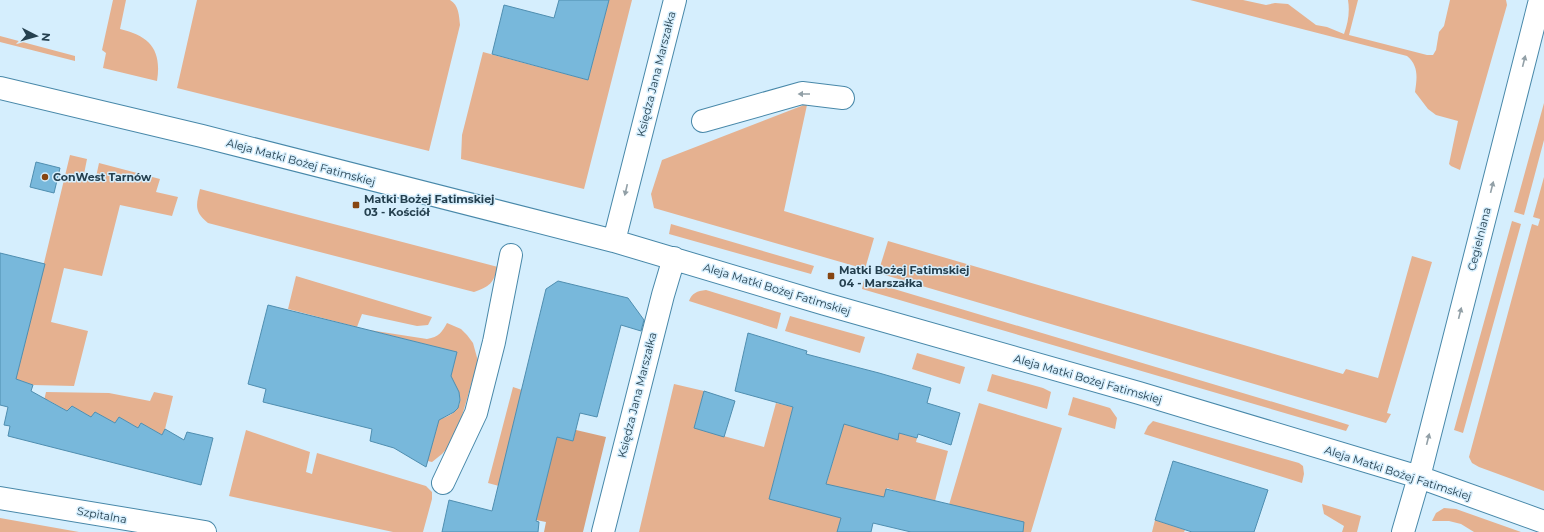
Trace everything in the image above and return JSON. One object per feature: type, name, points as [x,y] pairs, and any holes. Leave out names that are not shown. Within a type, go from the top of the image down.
[{"type":"street","name":"Księdza Jana Marszałka","points":[[614,241],[675,0]]},
{"type":"street","name":"Cegielniana","points":[[1403,532],[1419,477],[1540,0]]},
{"type":"street","name":"Aleja Matki Bożej Fatimskiej","points":[[0,88],[202,136],[614,241],[825,304],[1139,393],[1419,477],[1544,522]]},
{"type":"street","points":[[702,121],[802,93],[843,98]]},
{"type":"street","points":[[443,483],[476,413],[494,342],[511,255]]},
{"type":"street","name":"Księdza Jana Marszałka","points":[[603,532],[663,295],[674,258]]},
{"type":"street","name":"Szpitalna","points":[[0,498],[204,532]]},
{"type":"shaded area","points":[[113,0],[126,0],[120,29],[139,36],[152,46],[158,61],[157,81],[103,68],[106,53],[102,50]]},
{"type":"shaded area","points":[[197,0],[450,0],[457,8],[460,25],[429,151],[177,88]]},
{"type":"shaded area","points":[[609,0],[632,0],[584,189],[461,159],[462,135],[483,52],[588,80]]},
{"type":"shaded area","points":[[1190,0],[1243,0],[1266,5],[1275,3],[1288,4],[1316,25],[1327,27],[1344,34],[1347,26],[1349,9],[1348,0],[1358,0],[1349,35],[1427,55],[1433,55],[1436,50],[1439,32],[1444,26],[1450,0],[1506,0],[1507,5],[1460,170],[1449,164],[1458,121],[1436,115],[1428,109],[1415,92],[1417,77],[1416,72],[1414,64],[1407,56]]},
{"type":"shaded area","points":[[0,36],[75,56],[75,61],[0,42]]},
{"type":"shaded area","points":[[1544,103],[1544,140],[1524,215],[1514,212]]},
{"type":"shaded area","points":[[807,105],[784,211],[874,238],[865,269],[654,208],[651,194],[662,160]]},
{"type":"shaded area","points":[[70,155],[87,159],[84,174],[96,177],[99,163],[160,179],[156,192],[178,197],[172,216],[120,205],[102,276],[64,268],[51,322],[88,331],[74,386],[33,385],[16,379]]},
{"type":"shaded area","points":[[1544,177],[1544,491],[1479,467],[1472,463],[1469,457],[1532,224],[1538,226],[1540,219],[1533,217]]},
{"type":"shaded area","points":[[200,189],[498,267],[490,284],[474,292],[208,223],[200,215],[197,208]]},
{"type":"shaded area","points":[[1512,221],[1521,224],[1463,433],[1454,430]]},
{"type":"shaded area","points":[[671,224],[814,266],[811,274],[669,234]]},
{"type":"shaded area","points":[[888,241],[1343,374],[1346,369],[1378,378],[1412,256],[1432,262],[1387,413],[1391,414],[1386,423],[878,273]]},
{"type":"shaded area","points":[[296,276],[432,317],[428,325],[417,326],[362,314],[357,327],[288,309]]},
{"type":"shaded area","points":[[864,280],[1349,425],[1346,431],[862,289]]},
{"type":"shaded area","points":[[706,290],[781,313],[777,329],[689,301],[695,293]]},
{"type":"shaded area","points":[[790,316],[865,337],[860,353],[785,331]]},
{"type":"shaded area","points":[[447,323],[461,329],[467,335],[473,343],[478,361],[455,440],[432,462],[423,460],[432,445],[438,423],[435,421],[453,413],[460,402],[457,390],[446,380],[451,376],[457,352],[369,330],[427,339],[440,334]]},
{"type":"shaded area","points":[[917,353],[965,367],[960,384],[912,369]]},
{"type":"shaded area","points":[[992,374],[1043,388],[1051,392],[1047,409],[987,391]]},
{"type":"shaded area","points":[[674,384],[704,391],[694,428],[764,447],[776,403],[793,407],[769,499],[805,508],[826,485],[846,416],[897,440],[899,433],[917,438],[916,442],[948,451],[935,501],[921,497],[899,496],[899,492],[887,488],[884,497],[837,532],[639,532]]},
{"type":"shaded area","points":[[513,387],[522,390],[499,486],[488,483]]},
{"type":"shaded area","points":[[46,392],[109,393],[150,401],[154,392],[173,396],[165,429],[162,435],[141,423],[138,428],[119,417],[115,423],[95,412],[91,417],[72,406],[67,411],[48,400],[42,409]]},
{"type":"shaded area","points":[[1073,397],[1110,408],[1117,418],[1115,429],[1068,415]]},
{"type":"shaded area","points":[[979,403],[1062,428],[1031,532],[941,532]]},
{"type":"shaded area","points":[[1153,421],[1299,463],[1303,466],[1304,474],[1302,483],[1144,434],[1148,426]]},
{"type":"shaded area","points":[[246,430],[310,452],[306,472],[312,474],[317,453],[426,486],[432,492],[432,499],[423,532],[393,532],[229,496]]},
{"type":"shaded area","points":[[576,430],[606,437],[583,532],[544,532],[546,522],[536,520],[557,437],[573,441]]},
{"type":"shaded area","points":[[1322,504],[1361,516],[1357,532],[1342,532],[1344,526],[1324,514]]},
{"type":"shaded area","points":[[1444,508],[1456,509],[1521,532],[1474,532],[1461,524],[1449,521],[1432,521],[1436,513]]},
{"type":"shaded area","points":[[0,518],[79,532],[0,532]]},
{"type":"shaded area","points":[[1155,520],[1185,530],[1184,532],[1152,532]]},
{"type":"building","points":[[559,0],[609,0],[588,80],[492,54],[504,5],[554,18]]},
{"type":"building","name":"ConWest Tarnów","points":[[36,162],[60,168],[54,193],[30,187]]},
{"type":"building","points":[[0,253],[45,264],[16,379],[33,385],[31,391],[67,411],[72,406],[91,417],[95,412],[115,423],[119,417],[138,428],[141,423],[162,435],[165,429],[184,440],[187,432],[213,438],[201,485],[8,436],[10,426],[4,425],[8,407],[0,405]]},
{"type":"building","points":[[558,281],[628,298],[644,320],[641,331],[621,325],[597,417],[580,413],[573,441],[557,437],[536,521],[539,522],[538,532],[442,532],[449,500],[492,511],[546,289]]},
{"type":"building","points":[[268,305],[457,352],[451,376],[459,392],[460,400],[458,408],[454,412],[439,420],[426,467],[394,448],[370,441],[372,429],[263,402],[266,389],[248,384]]},
{"type":"building","points":[[748,333],[807,351],[806,354],[931,388],[927,403],[960,413],[951,445],[918,434],[917,438],[899,433],[898,440],[844,424],[826,484],[884,497],[886,489],[1024,522],[1023,532],[911,532],[873,523],[871,532],[837,532],[841,518],[769,499],[793,407],[735,391]]},
{"type":"building","points":[[704,391],[735,401],[724,437],[694,428]]},
{"type":"building","points":[[1173,461],[1268,490],[1254,532],[1192,532],[1155,520]]},
{"type":"place","name":"ConWest Tarnów","points":[[45,177]]},
{"type":"place","name":"Matki Bożej Fatimskiej 03 - Kościół","points":[[356,205]]},
{"type":"place","name":"Matki Bożej Fatimskiej 04 - Marszałka","points":[[831,276]]}]
